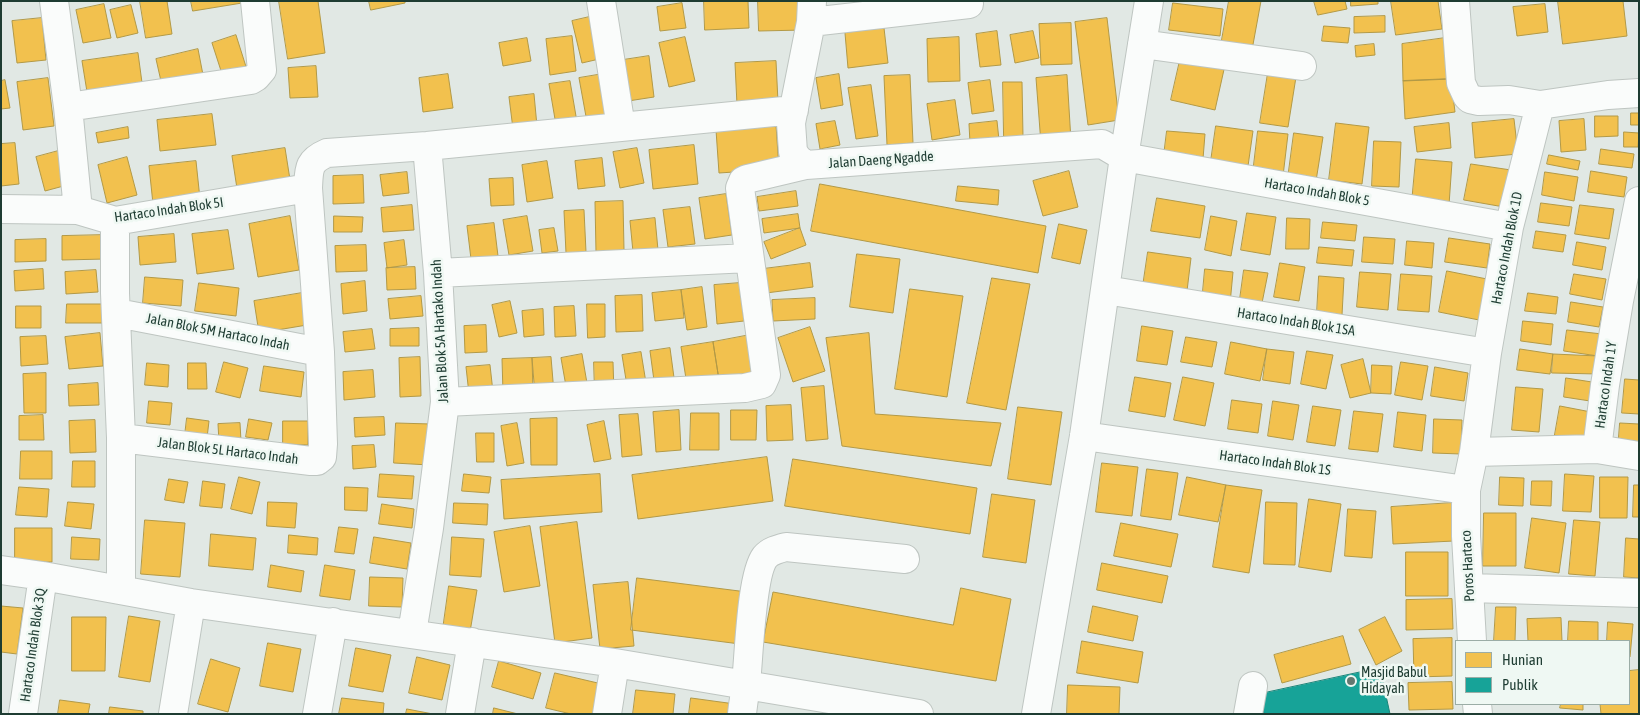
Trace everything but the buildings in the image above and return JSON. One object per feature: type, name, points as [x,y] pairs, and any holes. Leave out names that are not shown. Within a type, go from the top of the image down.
[{"type":"street","points":[[54,1],[68,107],[78,210]]},
{"type":"street","points":[[68,107],[251,80],[262,70],[255,1]]},
{"type":"street","points":[[601,1],[621,127]]},
{"type":"street","points":[[1036,714],[1084,436],[1124,156],[1149,1]]},
{"type":"street","points":[[1455,1],[1461,83],[1470,99],[1479,101],[1498,99],[1540,105],[1608,95],[1639,93]]},
{"type":"street","points":[[806,165],[793,152],[791,135],[812,12],[969,4]]},
{"type":"street","points":[[1142,44],[1302,66]]},
{"type":"street","name":"Hartaco Indah Blok 1D","points":[[1466,490],[1474,452],[1487,353],[1509,227],[1540,105]]},
{"type":"street","points":[[320,352],[308,188],[309,169],[314,161],[327,153],[427,146],[794,110]]},
{"type":"street","name":"Jalan Daeng Ngadde","points":[[749,258],[740,188],[747,179],[806,165],[1102,144],[1124,156]]},
{"type":"street","name":"Jalan Blok 5A Hartako Indah","points":[[412,633],[429,528],[445,402],[438,273],[427,146]]},
{"type":"street","name":"Hartaco Indah Blok 5","points":[[1124,156],[1509,227]]},
{"type":"street","name":"Hartaco Indah Blok 5I","points":[[1,209],[78,210],[114,221],[308,188]]},
{"type":"street","name":"Hartaco Indah 1Y","points":[[1597,449],[1605,385],[1629,303],[1639,201]]},
{"type":"street","points":[[114,221],[121,438],[121,590]]},
{"type":"street","points":[[438,273],[749,258],[766,375],[762,384],[745,388],[445,402]]},
{"type":"street","name":"Hartaco Indah Blok 1SA","points":[[1106,290],[1487,353]]},
{"type":"street","name":"Jalan Blok 5M Hartaco Indah","points":[[116,313],[320,352]]},
{"type":"street","name":"Jalan Blok 5L Hartaco Indah","points":[[121,438],[311,462],[317,460],[322,457],[323,444],[320,352]]},
{"type":"street","name":"Hartaco Indah Blok 1S","points":[[1084,436],[1466,490]]},
{"type":"street","points":[[1474,452],[1597,449],[1639,456]]},
{"type":"street","name":"Poros Hartaco","points":[[1466,490],[1472,640]]},
{"type":"street","points":[[742,714],[753,610],[760,568],[766,557],[774,551],[786,547],[905,559]]},
{"type":"street","points":[[1,570],[191,603],[615,663],[885,711],[919,714]]},
{"type":"street","name":"Hartaco Indah Blok 3Q","points":[[22,714],[43,576]]},
{"type":"street","points":[[1469,588],[1639,593]]},
{"type":"street","points":[[172,714],[191,603]]},
{"type":"street","points":[[317,714],[333,622]]},
{"type":"street","points":[[460,714],[472,642]]},
{"type":"street","points":[[607,714],[615,663]]},
{"type":"street","points":[[1248,714],[1253,686]]},
{"type":"place","name":"Masjid Babul Hidayah","points":[[1351,681]]}]
